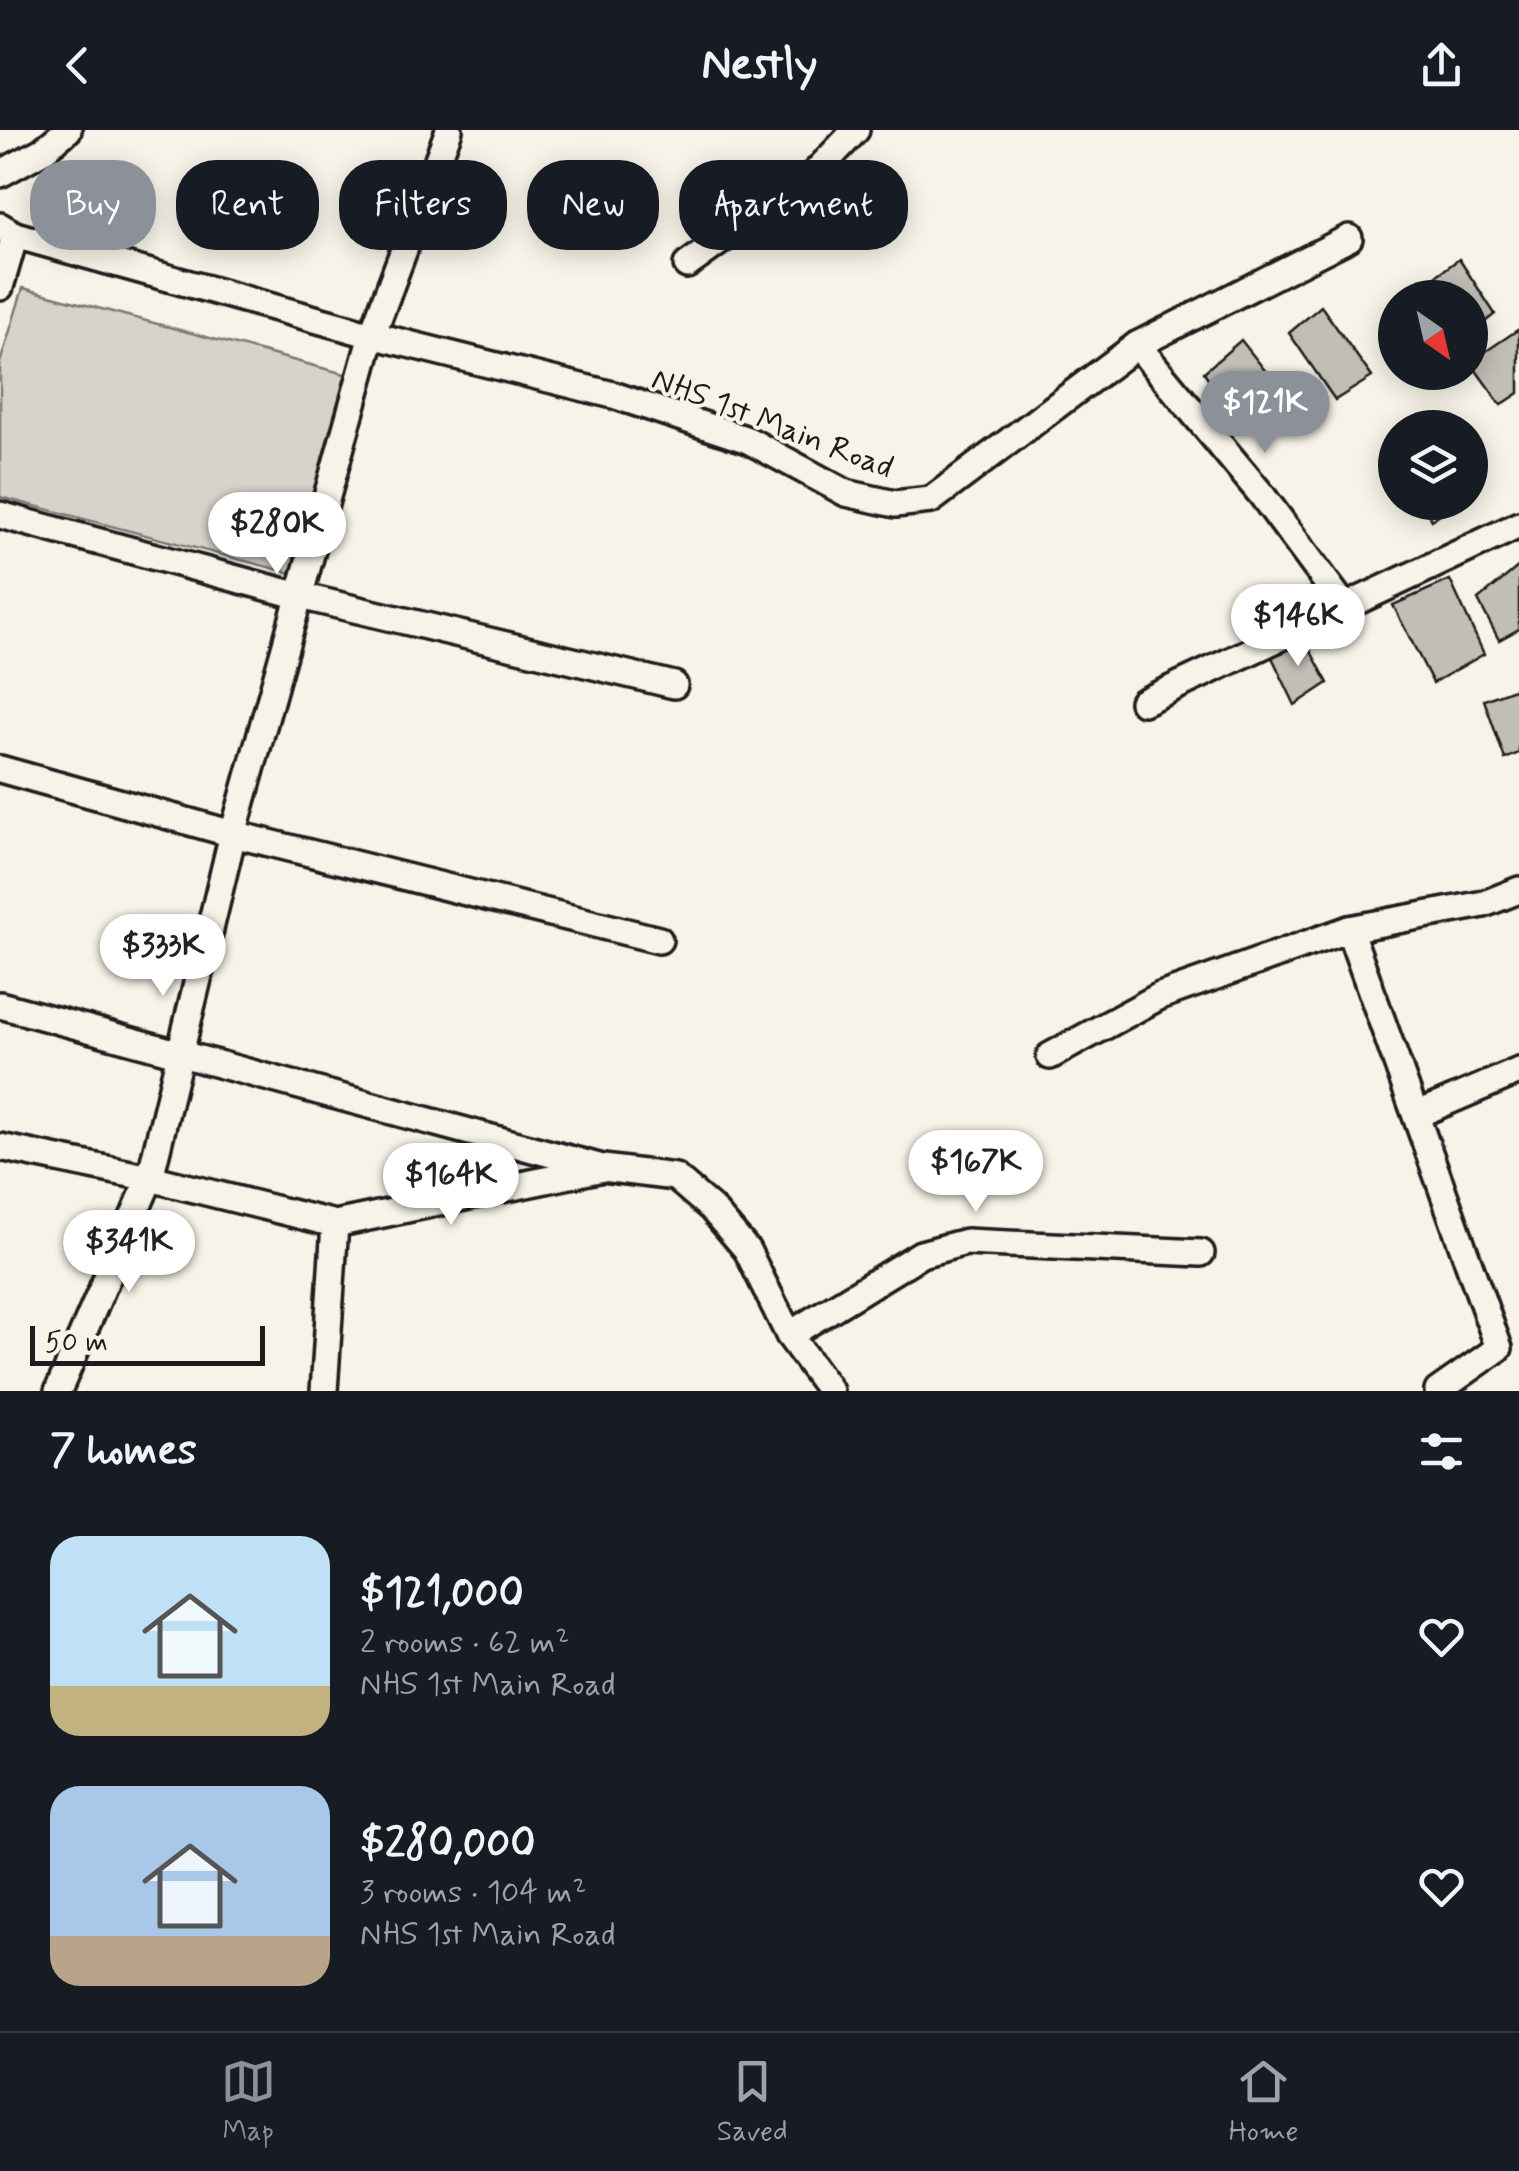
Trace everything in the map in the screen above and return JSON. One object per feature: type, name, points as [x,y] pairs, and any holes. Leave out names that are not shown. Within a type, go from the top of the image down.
[{"type":"street","points":[[0,174],[42,152],[68,130]]},
{"type":"street","points":[[58,1391],[150,1178],[233,834],[372,334],[449,130]]},
{"type":"street","points":[[687,265],[816,174],[856,130]]},
{"type":"street","points":[[0,287],[8,231]]},
{"type":"street","name":"NHS 1st Main Road","points":[[8,231],[372,334],[630,401],[748,440],[846,492],[895,504],[931,500],[1137,345],[1349,238]]},
{"type":"street","points":[[1137,345],[1261,494],[1345,607]]},
{"type":"street","points":[[0,514],[300,596],[674,686]]},
{"type":"street","points":[[1143,702],[1519,525]]},
{"type":"street","points":[[0,769],[233,834],[659,940]]},
{"type":"street","points":[[1050,1056],[1160,996],[1350,929],[1484,904],[1519,890]]},
{"type":"street","points":[[1350,929],[1416,1116],[1509,1344],[1438,1391]]},
{"type":"street","points":[[0,1005],[603,1168],[674,1177],[712,1208],[747,1250],[790,1335],[830,1391]]},
{"type":"street","points":[[1416,1116],[1519,1072]]},
{"type":"street","points":[[0,1147],[150,1178],[335,1224],[603,1168]]},
{"type":"street","points":[[324,1391],[335,1224]]},
{"type":"street","points":[[790,1335],[920,1254],[966,1242],[1201,1253]]},
{"type":"shaded area","points":[[23,288],[352,376],[295,574],[0,497],[0,363]]},
{"type":"building","points":[[1459,259],[1473,280],[1430,280]]},
{"type":"building","points":[[1321,306],[1372,377],[1335,400],[1289,333]]},
{"type":"building","points":[[1519,329],[1519,393],[1501,405],[1488,387],[1488,350]]},
{"type":"building","points":[[1241,340],[1275,383],[1234,419],[1204,372]]},
{"type":"building","points":[[1519,566],[1519,629],[1499,640],[1478,600]]},
{"type":"building","points":[[1450,580],[1484,654],[1433,683],[1393,605]]},
{"type":"building","points":[[1302,635],[1328,683],[1295,705],[1269,651]]},
{"type":"building","points":[[1519,687],[1519,753],[1505,759],[1484,700]]}]
